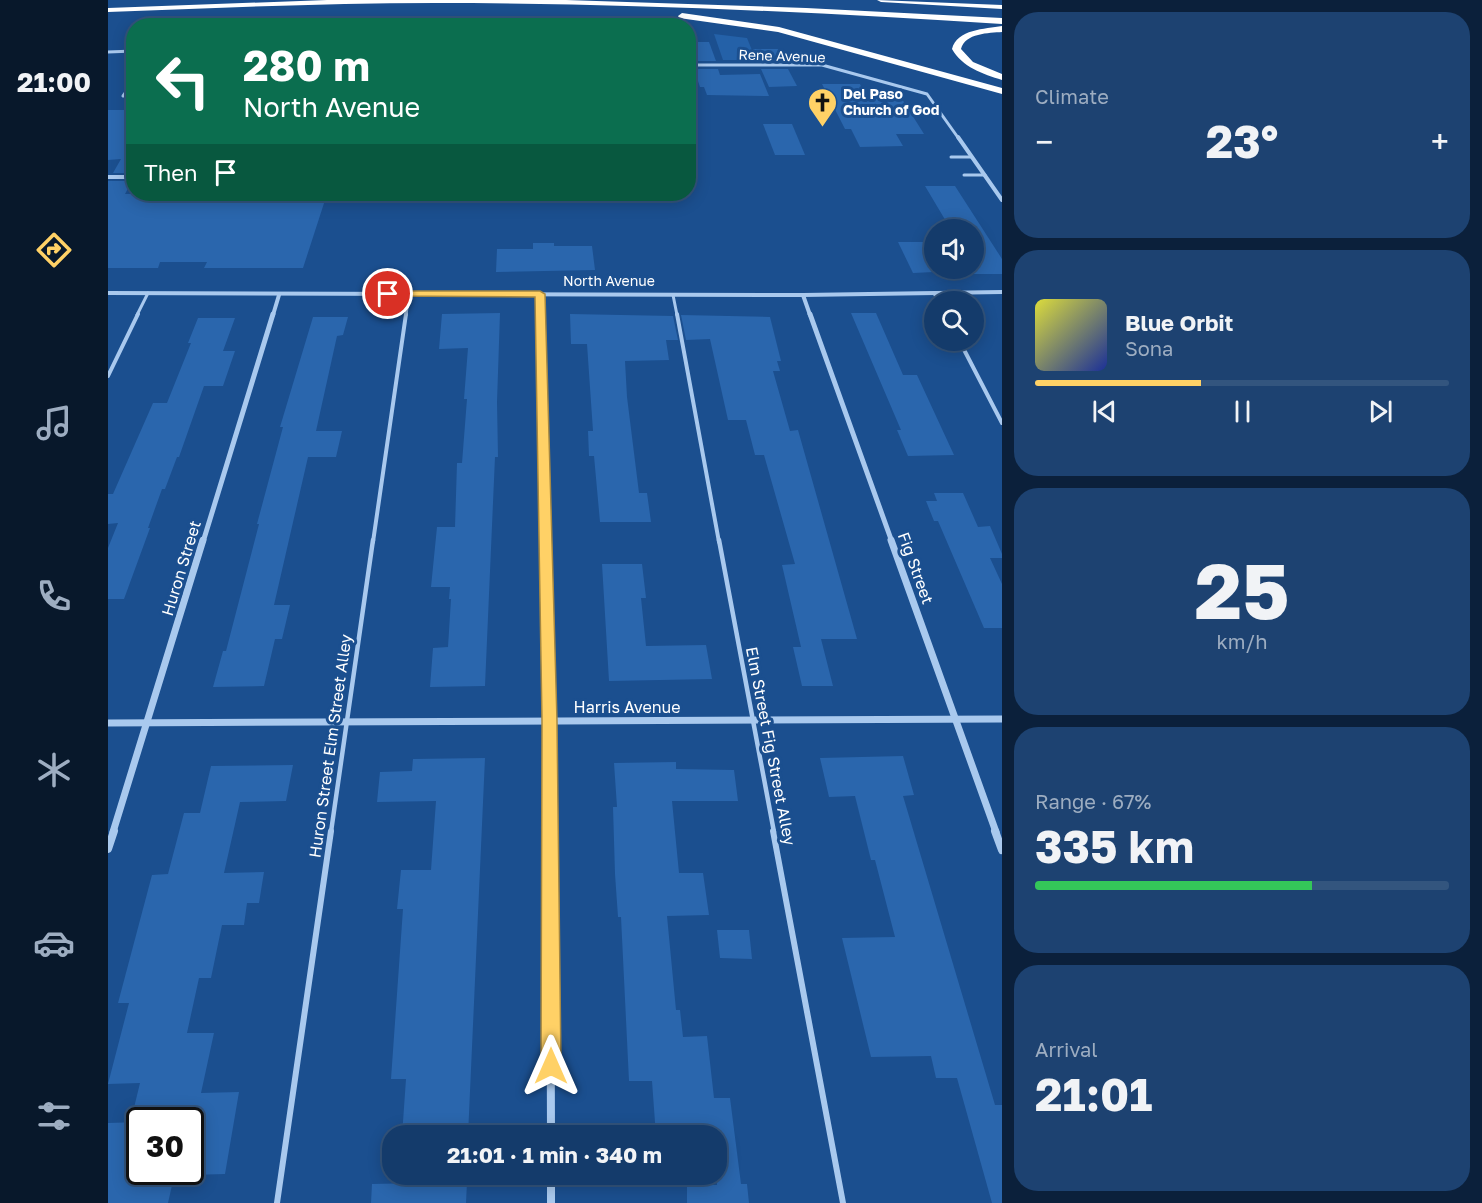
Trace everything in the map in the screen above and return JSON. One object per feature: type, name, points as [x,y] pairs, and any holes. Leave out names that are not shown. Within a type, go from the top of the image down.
[{"type":"highway","points":[[881,0],[1002,7]]},
{"type":"highway","points":[[108,10],[336,2],[620,3],[1002,21]]},
{"type":"highway","points":[[336,2],[662,15]]},
{"type":"highway","points":[[674,16],[689,18]]},
{"type":"highway","points":[[696,19],[778,30],[1002,91]]},
{"type":"highway","points":[[1002,29],[973,34],[958,43],[956,48],[957,54],[966,63],[1002,77]]},
{"type":"street","points":[[108,52],[126,51]]},
{"type":"street","name":"Rene Avenue","points":[[696,65],[822,65],[927,94],[1002,200]]},
{"type":"street","points":[[108,177],[126,177]]},
{"type":"street","name":"North Avenue","points":[[984,292],[1002,292]]},
{"type":"street","name":"North Avenue","points":[[108,293],[279,295],[924,293]]},
{"type":"street","points":[[540,294],[550,721],[551,1125]]},
{"type":"street","name":"Huron Street","points":[[108,849],[279,295]]},
{"type":"street","name":"Fig Street","points":[[803,295],[1002,850]]},
{"type":"street","name":"Harris Avenue","points":[[108,723],[1002,719]]},
{"type":"street","points":[[551,1185],[551,1203]]},
{"type":"lane","points":[[951,157],[972,157]]},
{"type":"lane","points":[[964,175],[985,175]]},
{"type":"lane","points":[[108,376],[148,293]]},
{"type":"lane","name":"Huron Street Elm Street Alley","points":[[277,1203],[409,293]]},
{"type":"lane","name":"Elm Street Fig Street Alley","points":[[673,295],[843,1203]]},
{"type":"lane","points":[[965,351],[1002,423]]},
{"type":"shaded area","points":[[714,34],[747,38],[756,60],[723,60]]},
{"type":"building","points":[[696,42],[709,42],[716,61],[696,61]]},
{"type":"building","points":[[753,49],[779,49],[785,61],[758,61]]},
{"type":"building","points":[[696,69],[718,69],[720,75],[760,74],[769,96],[707,95],[704,87],[700,87]]},
{"type":"building","points":[[761,69],[788,69],[797,86],[769,87]]},
{"type":"building","points":[[822,84],[860,84],[865,95],[875,94],[878,99],[902,99],[924,134],[896,134],[903,146],[860,147],[851,129],[845,129]]},
{"type":"building","points":[[108,110],[126,110],[126,173],[113,173],[121,159],[108,160]]},
{"type":"building","points":[[763,124],[792,124],[805,155],[775,155]]},
{"type":"building","points":[[108,181],[126,181],[126,201],[325,201],[303,268],[204,268],[207,262],[160,262],[158,268],[108,268]]},
{"type":"building","points":[[925,186],[955,186],[976,219],[945,219]]},
{"type":"building","points":[[984,231],[1002,259],[1002,274],[984,274]]},
{"type":"building","points":[[898,242],[924,242],[924,272],[913,273]]},
{"type":"building","points":[[533,243],[554,243],[554,246],[592,246],[595,270],[496,272],[497,249],[533,249]]},
{"type":"building","points":[[500,313],[498,457],[495,457],[485,686],[430,687],[433,648],[448,647],[451,599],[449,599],[450,587],[431,587],[437,527],[455,527],[457,463],[462,463],[467,399],[464,399],[468,348],[439,349],[442,314]]},
{"type":"building","points":[[851,313],[876,313],[903,375],[917,375],[954,455],[908,456],[897,430],[901,430]]},
{"type":"building","points":[[570,314],[673,316],[678,340],[666,340],[669,360],[625,361],[627,397],[639,493],[647,493],[651,522],[600,522],[594,456],[589,456],[588,431],[593,431],[587,344],[571,344]]},
{"type":"building","points":[[681,315],[770,317],[781,361],[777,361],[780,371],[773,371],[790,431],[798,430],[857,639],[821,639],[833,686],[802,686],[793,647],[801,647],[782,565],[795,564],[764,455],[755,455],[746,420],[728,420],[710,339],[686,340]]},
{"type":"building","points":[[313,317],[348,317],[343,335],[337,336],[316,431],[342,431],[336,457],[308,457],[274,605],[290,605],[282,639],[275,639],[264,686],[213,687],[223,651],[226,651],[259,524],[257,524],[283,427],[280,427]]},
{"type":"building","points":[[198,318],[235,318],[223,351],[235,351],[223,386],[204,386],[179,457],[177,457],[165,489],[162,489],[124,599],[108,599],[108,548],[118,523],[108,524],[108,494],[113,494],[153,403],[167,403],[191,343],[188,343]]},
{"type":"building","points":[[934,493],[963,493],[978,527],[990,526],[1002,554],[1002,558],[990,558],[1002,584],[1002,628],[984,628],[938,521],[934,521],[926,501],[937,501]]},
{"type":"building","points":[[602,564],[642,564],[646,598],[641,598],[646,646],[706,645],[712,679],[609,681]]},
{"type":"building","points":[[903,756],[914,795],[903,796],[995,1105],[1002,1105],[1002,1203],[992,1203],[957,1078],[936,1078],[931,1056],[871,1057],[842,938],[895,937],[875,860],[871,860],[855,796],[829,797],[820,758]]},
{"type":"building","points":[[485,758],[468,1125],[403,1125],[406,1079],[391,1079],[403,909],[397,909],[401,870],[431,870],[436,801],[377,802],[380,772],[412,771],[413,759]]},
{"type":"building","points":[[676,762],[676,769],[734,770],[738,801],[672,801],[679,873],[703,873],[709,915],[667,916],[676,1010],[680,1010],[683,1037],[707,1036],[714,1098],[730,1098],[741,1184],[747,1184],[749,1203],[687,1203],[687,1185],[727,1185],[727,1125],[655,1125],[652,1081],[629,1081],[621,917],[618,917],[615,874],[613,807],[617,807],[614,763]]},
{"type":"building","points":[[293,765],[286,801],[240,802],[224,873],[264,872],[259,903],[247,903],[244,925],[222,925],[211,978],[199,978],[187,1033],[214,1033],[201,1093],[239,1092],[225,1174],[204,1175],[204,1107],[134,1107],[140,1083],[108,1084],[129,1003],[118,1003],[152,875],[168,874],[184,813],[200,813],[211,766]]},
{"type":"building","points":[[717,930],[749,930],[752,959],[720,958]]},
{"type":"building","points":[[126,1122],[126,1185],[172,1185],[168,1203],[108,1203],[108,1123]]},
{"type":"building","points":[[372,1184],[467,1185],[466,1203],[371,1203]]},
{"type":"place","name":"Del Paso Church of God","points":[[822,128]]},
{"type":"route","points":[[388,294],[540,294],[550,721],[551,1066]]}]
